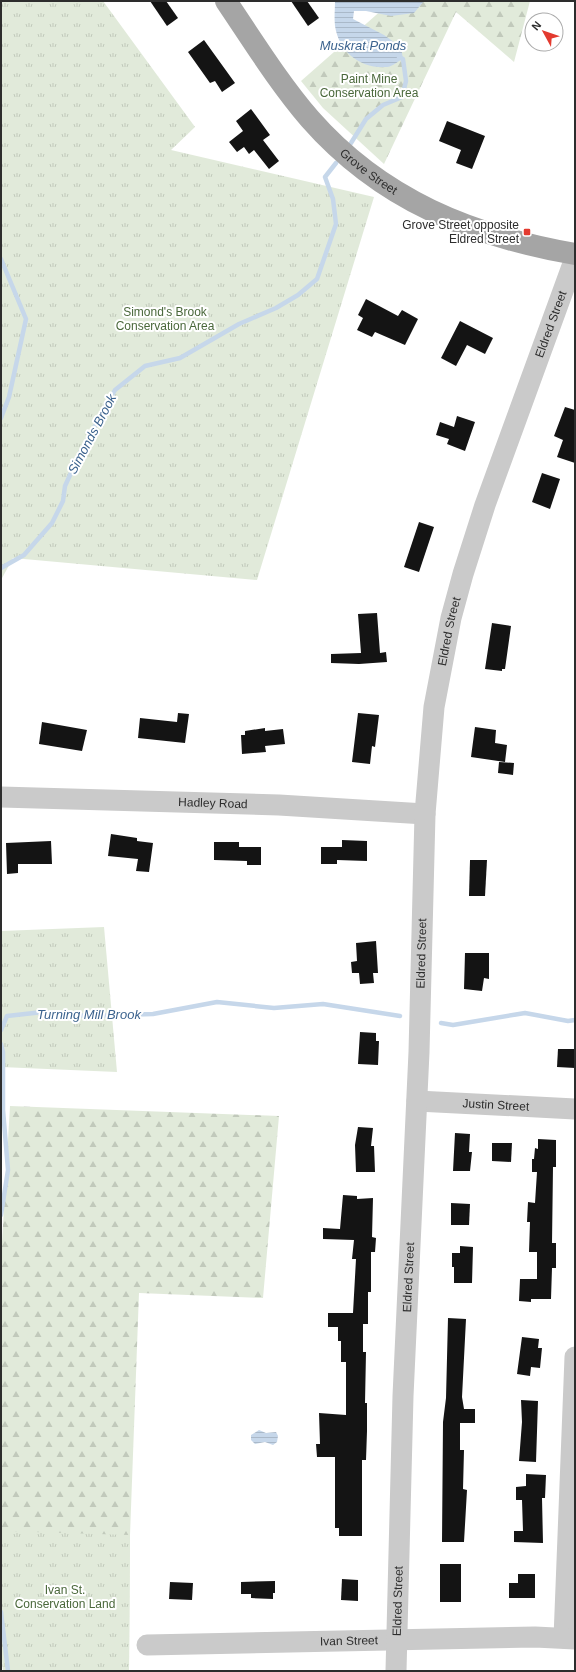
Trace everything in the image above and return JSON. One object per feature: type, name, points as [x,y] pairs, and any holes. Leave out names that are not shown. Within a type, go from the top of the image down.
[{"type":"main road","name":"Grove Street","points":[[226,1],[274,72],[311,120],[353,162],[376,180],[401,196],[457,223],[517,242],[575,254]]},
{"type":"street","name":"Eldred Street","points":[[396,1671],[403,1396],[417,1101],[425,814],[434,707],[450,618],[485,505],[575,258]]},
{"type":"street","name":"Hadley Road","points":[[1,797],[279,805],[425,814]]},
{"type":"street","name":"Justin Street","points":[[417,1101],[575,1109]]},
{"type":"street","points":[[569,1639],[575,1357]]},
{"type":"street","name":"Ivan Street","points":[[147,1645],[535,1637],[569,1639]]},
{"type":"green space","name":"Simond's Brook Conservation Area","points":[[1,1],[103,1],[195,127],[171,150],[374,197],[257,580],[13,558],[1,580]]},
{"type":"green space","name":"Paint Mine Conservation Area","points":[[392,1],[530,1],[527,12],[524,12],[524,24],[514,62],[456,12],[384,164],[323,108],[301,81]]},
{"type":"green space","points":[[104,927],[117,1072],[1,1067],[1,931]]},
{"type":"green space","points":[[10,1106],[279,1116],[263,1298],[139,1293],[130,1535],[129,1671],[3,1671],[1,1645],[1,1259]]},
{"type":"green space","name":"Ivan St. Conservation Land","points":[[1,1531],[130,1535],[129,1671],[3,1671],[1,1645]]},
{"type":"water","name":"Muskrat Ponds","points":[[335,1],[424,1],[414,13],[391,16],[366,11],[354,11],[353,19],[384,35],[401,47],[403,59],[389,67],[377,67],[360,62],[352,57],[341,44],[337,35],[335,26]]},
{"type":"water","points":[[259,1430],[266,1433],[276,1432],[278,1436],[277,1442],[273,1445],[265,1442],[255,1444],[251,1440],[251,1435]]},
{"type":"building","points":[[150,1],[166,1],[178,18],[167,26]]},
{"type":"building","points":[[291,1],[307,1],[319,18],[308,26]]},
{"type":"building","points":[[204,40],[235,83],[222,92],[215,81],[210,83],[188,52]]},
{"type":"building","points":[[251,109],[270,135],[263,140],[279,161],[269,169],[254,150],[249,154],[244,147],[237,152],[229,142],[243,131],[236,121]]},
{"type":"building","points":[[447,121],[485,136],[472,169],[456,163],[461,150],[439,141]]},
{"type":"building","points":[[366,299],[398,316],[402,310],[418,319],[405,345],[375,332],[372,337],[357,330],[363,318],[358,315]]},
{"type":"building","points":[[460,321],[493,338],[485,354],[467,345],[456,366],[441,358]]},
{"type":"building","points":[[565,407],[575,410],[575,463],[557,457],[563,440],[554,436]]},
{"type":"building","points":[[457,416],[475,422],[465,451],[447,444],[449,439],[436,435],[440,422],[454,427]]},
{"type":"building","points":[[542,473],[560,479],[550,509],[532,502]]},
{"type":"building","points":[[419,522],[434,527],[419,572],[404,567]]},
{"type":"building","points":[[377,613],[380,653],[386,652],[387,662],[359,664],[331,663],[331,654],[361,653],[358,614]]},
{"type":"building","points":[[492,623],[511,626],[505,669],[502,669],[502,671],[485,669]]},
{"type":"building","points":[[178,713],[189,714],[185,743],[138,738],[140,718],[177,722]]},
{"type":"building","points":[[358,713],[379,715],[375,747],[372,746],[370,764],[352,762]]},
{"type":"building","points":[[42,722],[87,730],[82,751],[39,744]]},
{"type":"building","points":[[475,727],[496,730],[495,743],[507,745],[505,762],[471,757]]},
{"type":"building","points":[[265,728],[265,731],[283,729],[285,744],[265,746],[266,752],[242,754],[241,735],[245,735],[245,731]]},
{"type":"building","points":[[499,762],[514,763],[513,775],[498,773]]},
{"type":"building","points":[[111,834],[137,838],[137,841],[153,843],[149,872],[136,871],[138,859],[108,856]]},
{"type":"building","points":[[342,840],[367,841],[367,861],[337,860],[337,864],[321,864],[321,847],[342,847]]},
{"type":"building","points":[[51,841],[52,864],[18,864],[18,873],[7,874],[6,843]]},
{"type":"building","points":[[214,842],[239,842],[239,847],[261,847],[261,865],[247,865],[247,861],[214,860]]},
{"type":"building","points":[[470,860],[487,860],[485,896],[469,896]]},
{"type":"building","points":[[376,941],[378,973],[373,973],[374,983],[360,984],[359,973],[352,973],[351,962],[357,961],[356,943]]},
{"type":"building","points":[[465,953],[489,953],[489,979],[484,978],[482,991],[464,989]]},
{"type":"building","points":[[360,1032],[376,1033],[376,1041],[379,1041],[378,1065],[358,1064]]},
{"type":"building","points":[[558,1049],[575,1049],[575,1068],[557,1067]]},
{"type":"building","points":[[358,1127],[373,1128],[371,1146],[374,1146],[375,1172],[356,1172],[355,1145]]},
{"type":"building","points":[[455,1133],[470,1134],[469,1152],[472,1152],[470,1171],[453,1171]]},
{"type":"building","points":[[538,1139],[556,1140],[556,1167],[553,1167],[552,1243],[556,1243],[556,1268],[552,1268],[551,1299],[531,1299],[531,1302],[519,1301],[520,1279],[537,1279],[537,1252],[529,1252],[530,1222],[527,1222],[528,1202],[535,1203],[537,1172],[532,1172],[532,1159],[534,1159],[535,1148],[538,1149]]},
{"type":"building","points":[[492,1143],[512,1143],[511,1162],[492,1161]]},
{"type":"building","points":[[343,1195],[357,1196],[357,1199],[373,1198],[372,1237],[376,1238],[375,1252],[371,1252],[371,1292],[368,1292],[368,1324],[363,1324],[363,1352],[366,1352],[365,1403],[367,1403],[367,1431],[366,1460],[362,1460],[362,1536],[339,1536],[339,1528],[335,1528],[335,1457],[317,1457],[316,1444],[320,1444],[319,1413],[346,1415],[346,1362],[341,1362],[341,1341],[338,1341],[338,1327],[328,1327],[328,1313],[353,1313],[356,1259],[352,1259],[354,1240],[323,1239],[323,1228],[340,1229]]},
{"type":"building","points":[[451,1203],[470,1204],[469,1225],[451,1225]]},
{"type":"building","points":[[460,1246],[473,1247],[472,1283],[454,1283],[452,1253],[460,1253]]},
{"type":"building","points":[[448,1318],[466,1319],[462,1397],[464,1409],[475,1409],[475,1423],[460,1423],[460,1450],[464,1450],[463,1489],[467,1490],[464,1542],[442,1542],[443,1422],[446,1398]]},
{"type":"building","points":[[522,1337],[539,1339],[538,1348],[542,1348],[540,1368],[531,1367],[530,1376],[517,1374]]},
{"type":"building","points":[[521,1400],[538,1401],[536,1462],[519,1461],[522,1422]]},
{"type":"building","points":[[526,1474],[546,1475],[545,1498],[542,1498],[543,1543],[514,1542],[514,1531],[523,1531],[522,1500],[516,1500],[516,1487],[526,1486]]},
{"type":"building","points":[[440,1564],[461,1564],[461,1602],[440,1602]]},
{"type":"building","points":[[518,1574],[535,1574],[535,1598],[509,1598],[509,1583],[518,1583]]},
{"type":"building","points":[[342,1579],[358,1580],[358,1601],[341,1600]]},
{"type":"building","points":[[275,1581],[275,1593],[273,1593],[273,1599],[251,1598],[251,1594],[241,1594],[241,1582]]},
{"type":"building","points":[[170,1582],[193,1583],[192,1600],[169,1599]]},
{"type":"waterway","name":"Simonds Brook","points":[[351,143],[366,119],[383,105],[402,97],[406,81],[403,59],[399,57]]},
{"type":"waterway","name":"Simonds Brook","points":[[1,568],[24,555],[52,523],[63,501],[65,486],[81,451],[115,390],[145,366],[180,358],[239,324],[276,308],[298,295],[317,279],[336,224],[333,199],[325,177],[336,163]]},
{"type":"waterway","points":[[1,259],[26,319],[9,397],[1,418]]},
{"type":"waterway","name":"Turning Mill Brook","points":[[1,1030],[7,1016],[43,1012],[87,1016],[153,1014],[217,1002],[274,1008],[323,1004],[400,1016]]},
{"type":"waterway","name":"Turning Mill Brook","points":[[441,1023],[453,1025],[525,1013],[568,1021],[575,1020]]},
{"type":"waterway","name":"Turning Mill Brook","points":[[1,1044],[3,1052],[3,1110],[8,1170],[1,1215]]},
{"type":"waterway","name":"Simonds Brook","points":[[1,1612],[8,1671]]},
{"type":"place","name":"Grove Street opposite Eldred Street","points":[[527,232]]}]
